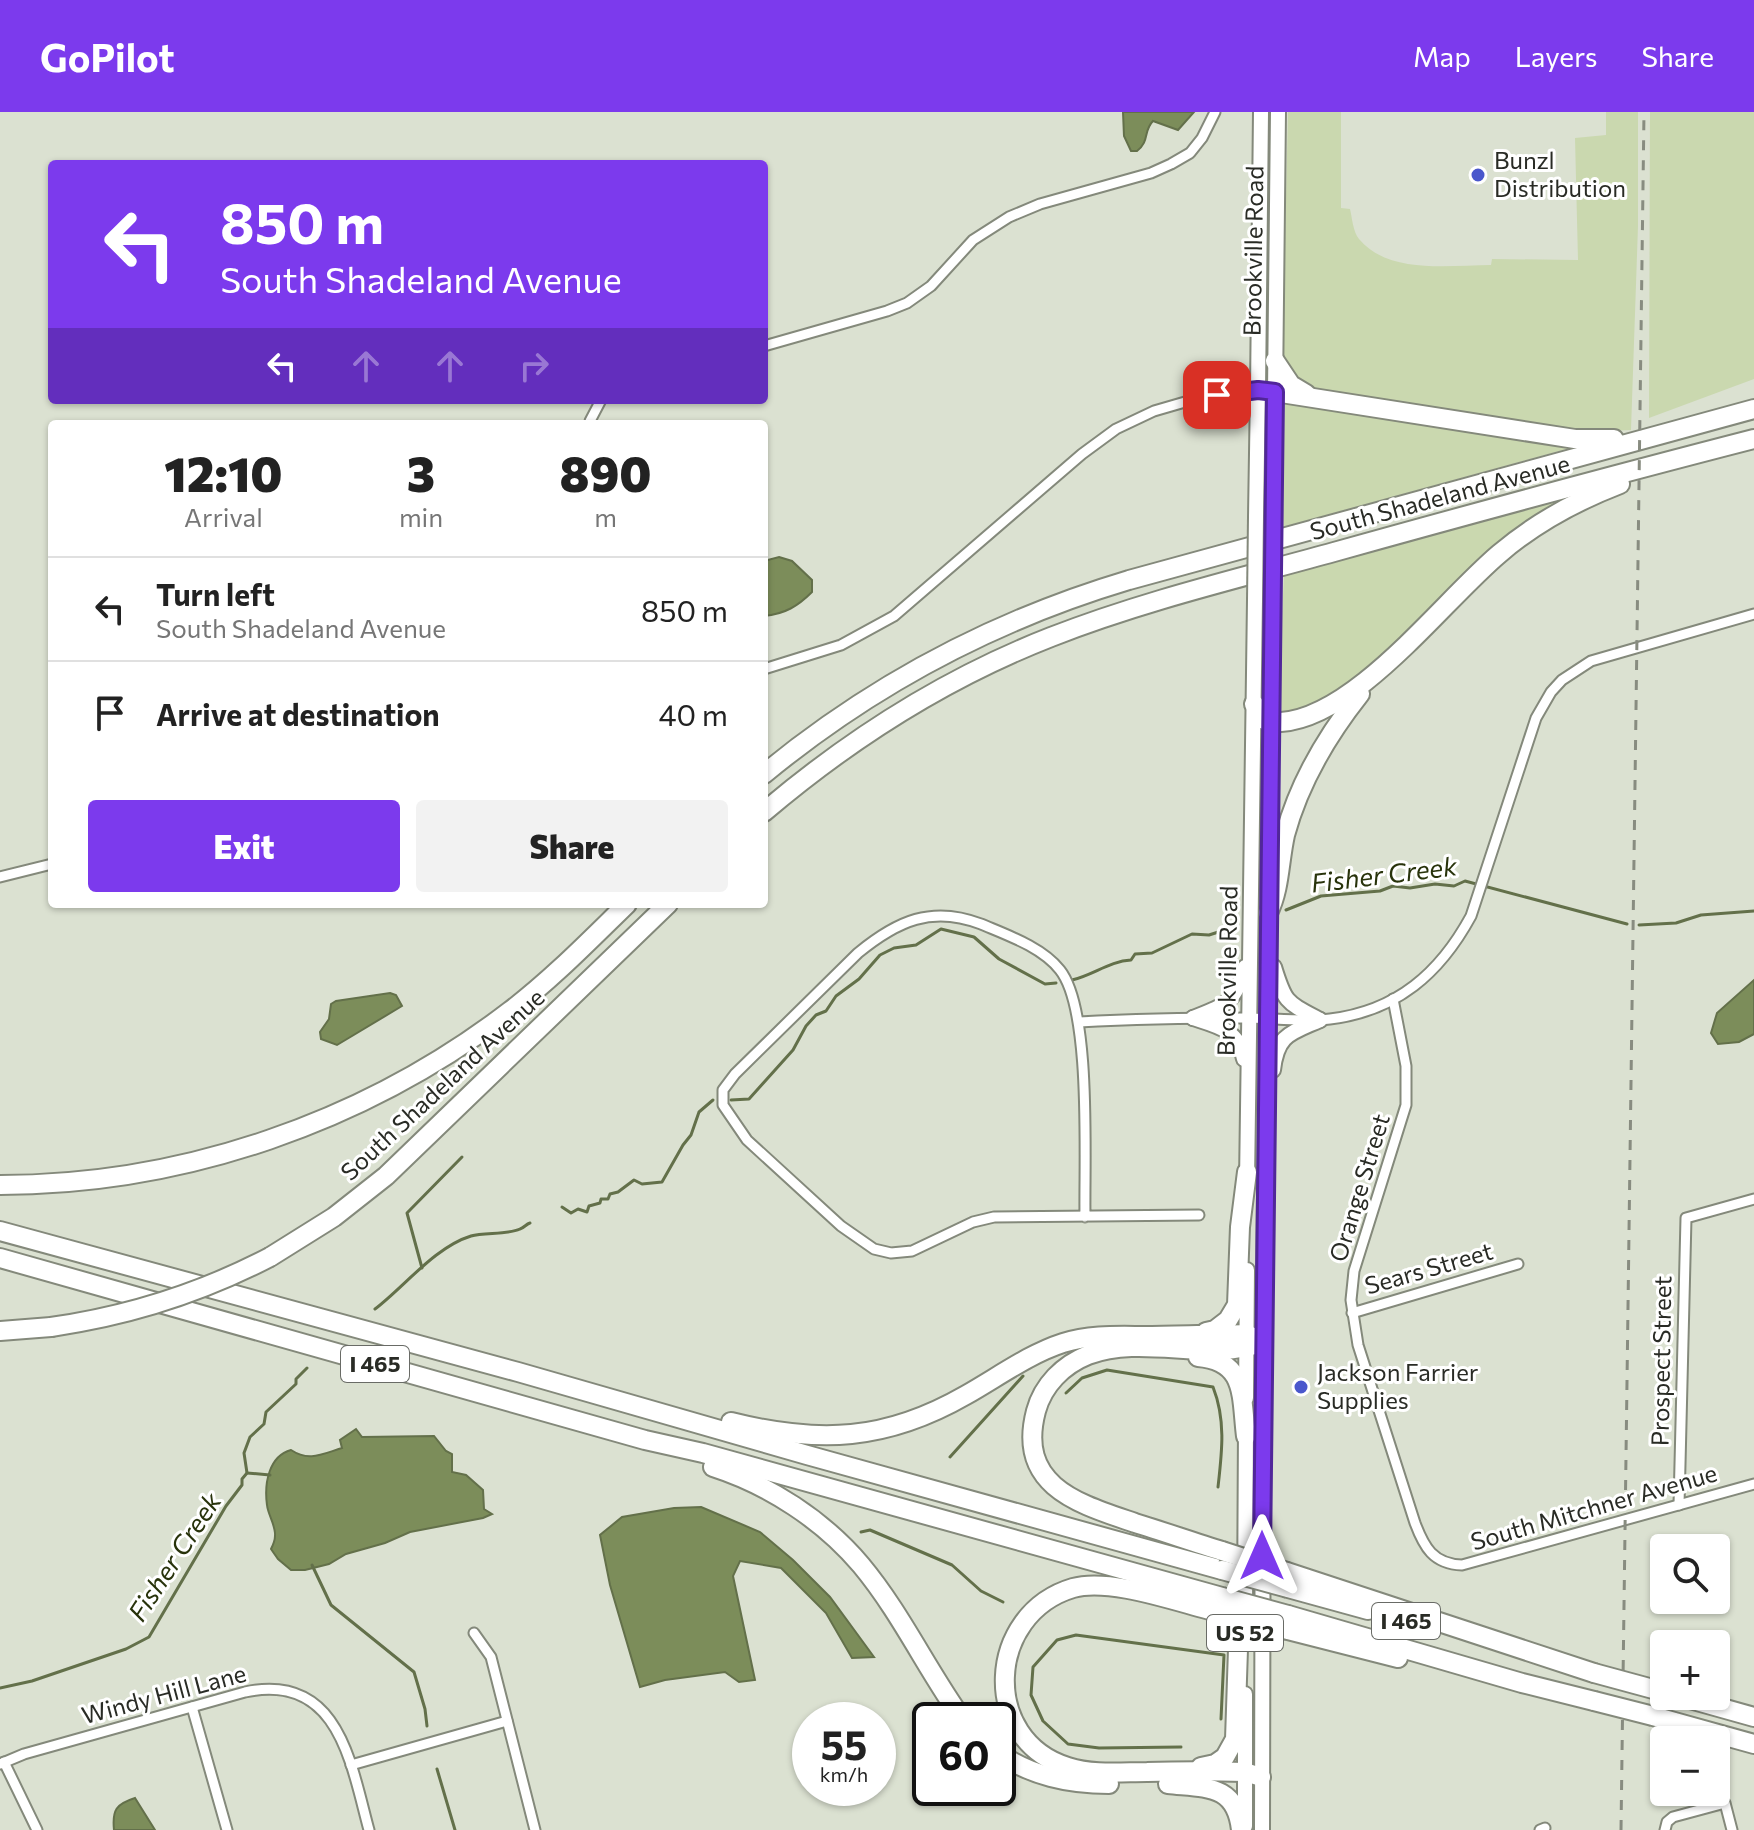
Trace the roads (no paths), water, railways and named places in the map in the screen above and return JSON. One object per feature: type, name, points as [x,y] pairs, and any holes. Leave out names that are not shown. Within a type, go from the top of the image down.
[{"type":"highway","points":[[1275,361],[1291,385],[1313,397]]},
{"type":"highway","points":[[1266,391],[1575,439],[1616,439],[1688,427]]},
{"type":"highway","name":"South Shadeland Avenue","points":[[768,771],[845,713],[912,671],[995,629],[1055,604],[1129,580],[1754,409]]},
{"type":"highway","name":"South Shadeland Avenue","points":[[768,809],[824,763],[904,710],[976,670],[1052,636],[1133,608],[1754,439]]},
{"type":"highway","points":[[1254,704],[1262,719],[1271,722],[1295,721],[1325,710],[1351,694],[1499,554],[1541,522],[1596,493],[1705,451]]},
{"type":"highway","points":[[1268,913],[1275,899],[1290,819],[1305,779],[1332,732],[1384,663]]},
{"type":"highway","name":"South Shadeland Avenue","points":[[0,1185],[88,1180],[179,1165],[274,1139],[346,1110],[423,1070],[479,1034],[548,980],[623,908]]},
{"type":"highway","name":"South Shadeland Avenue","points":[[0,1331],[51,1327],[116,1315],[212,1285],[270,1257],[347,1208],[394,1169],[664,908]]},
{"type":"highway","points":[[1197,1335],[1222,1326],[1237,1305],[1240,1227],[1247,1172]]},
{"type":"highway","name":"I 465","points":[[0,1231],[518,1372],[807,1455],[1222,1561],[1650,1689]]},
{"type":"highway","name":"I 465","points":[[0,1258],[645,1440],[703,1453],[1222,1605],[1754,1744]]},
{"type":"highway","points":[[0,1270],[105,1289]]},
{"type":"highway","points":[[603,1396],[675,1408],[781,1433],[844,1436],[879,1431],[914,1420],[953,1403],[1045,1351],[1066,1343],[1105,1336],[1197,1335],[1252,1342]]},
{"type":"highway","points":[[1112,1350],[1252,1342]]},
{"type":"highway","name":"US 52","points":[[1222,1561],[1076,1502],[1055,1487],[1043,1471],[1033,1439],[1035,1418],[1041,1398],[1056,1375],[1089,1355],[1112,1350],[1149,1356],[1211,1358],[1230,1367],[1239,1380],[1246,1436]]},
{"type":"highway","points":[[645,1440],[754,1483],[820,1525],[862,1567],[951,1702]]},
{"type":"highway","name":"US 52","points":[[1222,1605],[1107,1586],[1072,1588],[1050,1599],[1030,1615],[1016,1632],[1005,1660],[1005,1695],[1011,1716],[1023,1736],[1040,1752],[1060,1764],[1081,1770],[1174,1778],[1251,1777]]},
{"type":"highway","points":[[1016,1763],[1030,1771],[1062,1780],[1096,1784],[1174,1778],[1215,1764],[1225,1757],[1233,1745],[1237,1726],[1238,1649],[1245,1614]]},
{"type":"highway","points":[[1729,1710],[1754,1717]]},
{"type":"highway","points":[[1174,1778],[1211,1788],[1226,1796],[1237,1809],[1243,1830]]},
{"type":"main road","name":"Brookville Road","points":[[1261,112],[1273,595],[1265,1104],[1246,1436],[1245,1614],[1251,1777],[1262,1830]]},
{"type":"main road","name":"Brookville Road","points":[[1243,1830],[1251,1777],[1252,1342],[1247,1172],[1256,517],[1266,391],[1275,361],[1278,112]]},
{"type":"main road","points":[[1193,1018],[1230,1001],[1240,985],[1250,948]]},
{"type":"main road","points":[[1268,952],[1283,996],[1291,1005],[1320,1020]]},
{"type":"main road","points":[[1193,1018],[1236,1036],[1243,1051],[1249,1083]]},
{"type":"main road","points":[[1265,1104],[1274,1060],[1283,1039],[1299,1027],[1320,1020]]},
{"type":"street","points":[[768,345],[907,303],[931,286],[973,240],[1009,217],[1040,204],[1151,173],[1190,153],[1202,138],[1215,112]]},
{"type":"street","points":[[768,668],[841,645],[894,616],[1082,454],[1116,429],[1175,404],[1217,395],[1266,391]]},
{"type":"street","points":[[1079,1022],[1193,1018],[1320,1020],[1362,1012],[1413,987],[1438,967],[1457,943],[1487,872],[1536,718],[1551,692],[1576,669],[1606,655],[1754,614]]},
{"type":"street","points":[[0,877],[48,865]]},
{"type":"street","points":[[1085,1217],[1082,1048],[1079,1022],[1063,975],[1043,955],[1006,934],[965,918],[948,915],[921,918],[886,933],[858,953],[730,1079],[722,1097],[726,1113],[747,1140],[841,1226],[871,1248],[894,1253],[916,1250],[984,1218],[1085,1217],[1199,1215]]},
{"type":"street","name":"Orange Street","points":[[1393,999],[1406,1066],[1406,1105],[1354,1271],[1352,1313],[1358,1344],[1415,1523],[1426,1547],[1444,1563]]},
{"type":"street","name":"Prospect Street","points":[[1679,1505],[1686,1218],[1754,1199]]},
{"type":"street","name":"Sears Street","points":[[1352,1313],[1518,1264]]},
{"type":"street","name":"South Mitchner Avenue","points":[[1444,1563],[1462,1565],[1478,1562],[1754,1484]]},
{"type":"street","points":[[474,1633],[491,1657],[535,1830]]},
{"type":"street","name":"Windy Hill Lane","points":[[2,1763],[192,1707],[257,1690],[276,1690],[316,1705],[331,1719],[341,1735],[369,1830]]},
{"type":"street","points":[[192,1707],[227,1830]]},
{"type":"street","points":[[351,1765],[507,1721]]},
{"type":"street","points":[[2,1763],[37,1830]]},
{"type":"street","points":[[1665,1830],[1667,1822],[1673,1817],[1725,1803],[1732,1830]]},
{"type":"waterway","name":"Fisher Creek","points":[[1286,910],[1321,896],[1380,891],[1393,886],[1454,886],[1465,881],[1627,924]]},
{"type":"waterway","name":"Fisher Creek","points":[[1639,925],[1676,923],[1701,915],[1754,911]]},
{"type":"waterway","name":"Fisher Creek","points":[[1072,980],[1131,960],[1135,954],[1152,953],[1192,934],[1209,935],[1234,927]]},
{"type":"waterway","name":"Fisher Creek","points":[[731,1100],[749,1099],[793,1050],[816,1015],[826,1011],[836,996],[859,979],[880,955],[894,948],[916,945],[941,929],[974,937],[999,959],[1045,984],[1056,983]]},
{"type":"waterway","name":"Fisher Creek","points":[[562,1207],[571,1213],[578,1209],[587,1212],[589,1206],[600,1203],[601,1199],[608,1199],[610,1194],[634,1180],[642,1184],[662,1182],[691,1135],[699,1112],[713,1100]]},
{"type":"waterway","points":[[422,1268],[407,1213],[462,1157]]},
{"type":"waterway","name":"Fisher Creek","points":[[375,1309],[432,1258],[458,1241],[476,1235],[515,1231],[530,1223]]},
{"type":"waterway","name":"Fisher Creek","points":[[0,1688],[32,1681],[126,1649],[149,1637],[226,1506],[242,1485],[247,1473],[244,1453],[250,1437],[264,1424],[266,1412],[296,1384],[296,1379],[307,1368]]},
{"type":"waterway","points":[[1066,1393],[1082,1378],[1107,1370],[1213,1387],[1221,1424],[1218,1487]]},
{"type":"waterway","points":[[950,1457],[1023,1376]]},
{"type":"waterway","points":[[247,1473],[270,1475]]},
{"type":"waterway","points":[[861,1532],[870,1530],[952,1565],[981,1591],[1003,1602]]},
{"type":"waterway","points":[[312,1565],[331,1605],[414,1672],[427,1726]]},
{"type":"waterway","points":[[1181,1747],[1099,1748],[1068,1744],[1043,1721],[1031,1695],[1033,1667],[1057,1640],[1076,1635],[1224,1655],[1221,1719]]},
{"type":"waterway","points":[[437,1769],[455,1830]]},
{"type":"railway","points":[[1621,1830],[1644,112]]},
{"type":"place","name":"Bunzl Distribution","points":[[1478,175]]},
{"type":"place","name":"Jackson Farrier Supplies","points":[[1301,1387]]}]
